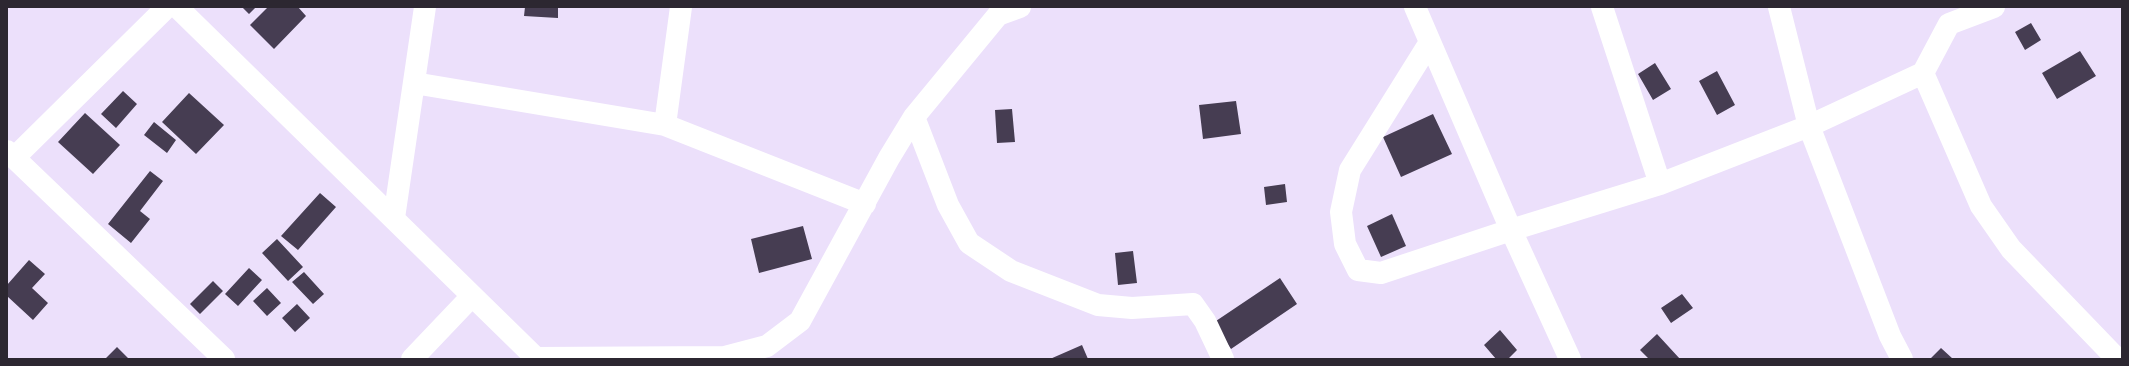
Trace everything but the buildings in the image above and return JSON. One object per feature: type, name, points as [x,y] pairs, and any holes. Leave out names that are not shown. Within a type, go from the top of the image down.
[{"type":"street","points":[[167,7],[10,155],[224,359]]},
{"type":"street","points":[[177,7],[537,359],[725,357],[767,346],[800,321],[889,158],[914,117],[998,11],[1020,7]]},
{"type":"street","points":[[394,218],[425,7]]},
{"type":"street","points":[[665,125],[681,7]]},
{"type":"street","points":[[1416,7],[1511,230],[1570,359]]},
{"type":"street","points":[[1602,7],[1660,184]]},
{"type":"street","points":[[1779,7],[1809,126],[1890,336],[1902,359]]},
{"type":"street","points":[[1430,42],[1350,170],[1341,212],[1345,244],[1358,270],[1381,273],[1511,230],[1660,184],[1809,126],[1923,74],[1947,16],[1994,7]]},
{"type":"street","points":[[1923,74],[1981,206],[2011,249],[2116,359]]},
{"type":"street","points":[[414,83],[665,125],[865,204]]},
{"type":"street","points":[[914,117],[948,204],[969,243],[1011,271],[1098,305],[1132,308],[1192,304],[1205,320],[1223,359]]},
{"type":"street","points":[[412,359],[472,296]]}]
